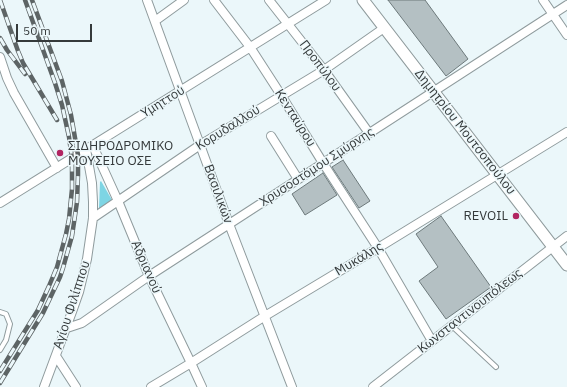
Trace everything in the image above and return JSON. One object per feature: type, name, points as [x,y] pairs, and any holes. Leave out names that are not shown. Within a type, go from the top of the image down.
[{"type":"street","name":"Βασιλικών","points":[[147,0],[229,224],[292,387]]},
{"type":"street","points":[[155,21],[184,0]]},
{"type":"street","name":"Κενταύρου","points":[[214,0],[250,47],[281,95],[378,248],[432,341]]},
{"type":"street","name":"Προπύλου","points":[[269,0],[324,70],[369,133]]},
{"type":"street","name":"Υμηττού","points":[[0,204],[326,0]]},
{"type":"street","name":"Δημητρίου Μουτσοπούλου","points":[[363,0],[567,265]]},
{"type":"street","points":[[543,0],[567,35]]},
{"type":"street","name":"Χρυσοστόμου Σμύρνης","points":[[67,328],[82,323],[149,276],[567,5]]},
{"type":"street","name":"Κορυδαλλού","points":[[93,218],[200,145],[324,70],[384,28]]},
{"type":"street","points":[[0,57],[14,93],[57,168]]},
{"type":"street","name":"Μυκάλης","points":[[150,387],[192,363],[265,316],[567,132]]},
{"type":"street","points":[[271,136],[298,179]]},
{"type":"street","name":"Αδριανού","points":[[90,148],[118,201],[149,276],[192,363],[202,387]]},
{"type":"street","name":"Αγίου Φιλίππου","points":[[44,387],[67,328],[84,275],[93,218],[90,148]]},
{"type":"street","name":"Κωνσταντινουπόλεως","points":[[377,386],[432,341],[567,236]]},
{"type":"street","points":[[56,356],[76,387]]},
{"type":"lane","points":[[0,312],[6,314],[10,324],[6,340],[0,350]]},
{"type":"lane","points":[[452,326],[496,367]]},
{"type":"shaded area","points":[[101,181],[112,200],[99,209],[100,182]]},
{"type":"building","points":[[388,0],[425,0],[468,59],[446,76]]},
{"type":"building","points":[[343,160],[370,201],[359,208],[332,167]]},
{"type":"building","points":[[323,173],[337,195],[305,215],[292,194]]},
{"type":"building","points":[[441,216],[491,287],[446,319],[419,281],[438,267],[416,234]]},
{"type":"railway","points":[[0,0],[23,63],[57,120]]},
{"type":"railway","points":[[0,371],[38,310],[57,267],[69,219],[72,189],[72,159],[62,105],[25,0]]},
{"type":"railway","points":[[0,383],[43,313],[60,277],[72,236],[77,202],[78,155],[71,115],[62,81],[32,0]]},
{"type":"railway","points":[[0,38],[25,74]]},
{"type":"place","name":"ΣΙΔΗΡΟΔΡΟΜΙΚΟ ΜΟΥΣΕΙΟ ΟΣΕ","points":[[60,153]]},
{"type":"place","name":"REVOIL","points":[[516,216]]}]
